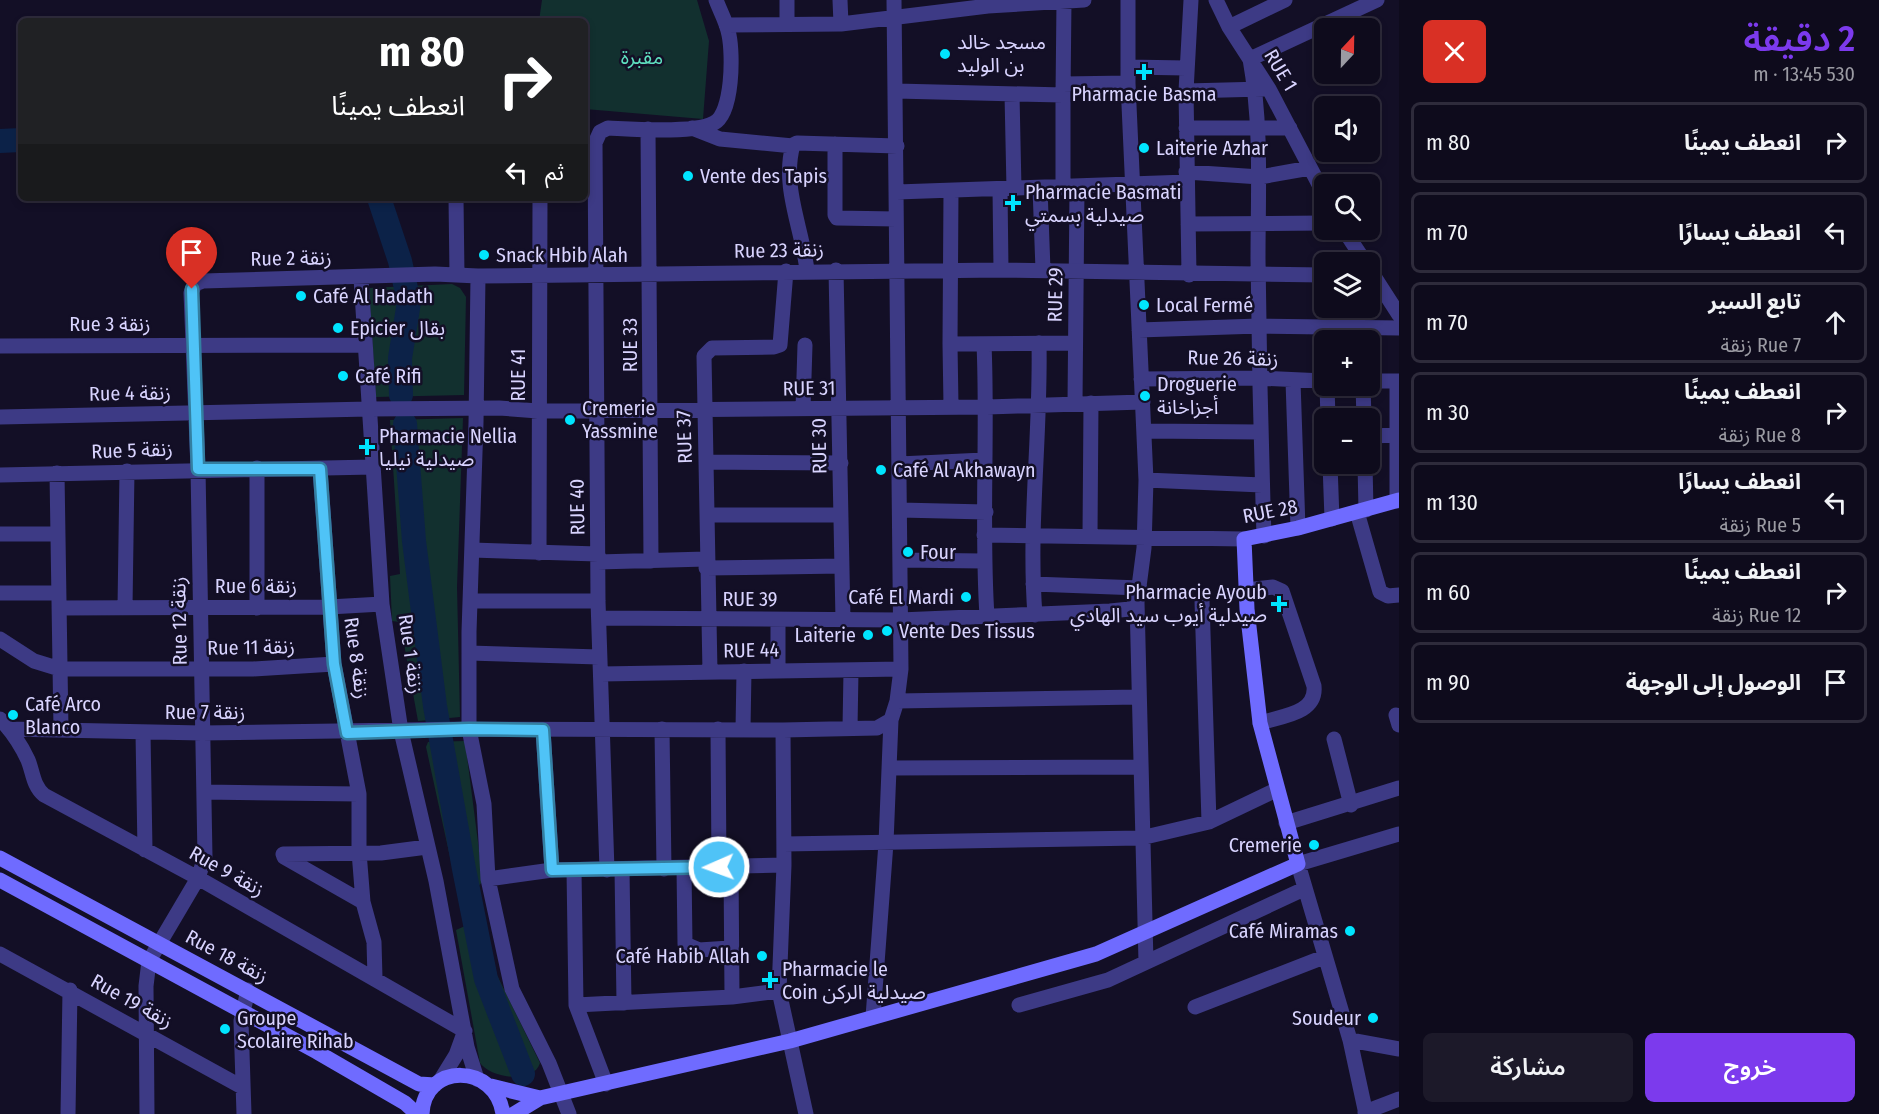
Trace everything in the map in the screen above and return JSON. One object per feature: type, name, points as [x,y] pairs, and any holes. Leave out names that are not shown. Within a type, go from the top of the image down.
[{"type":"street","points":[[648,129],[692,128],[716,122],[726,108],[731,57],[726,25],[716,0]]},
{"type":"street","points":[[787,0],[787,23]]},
{"type":"street","points":[[840,0],[841,24]]},
{"type":"street","points":[[873,1017],[886,843],[891,720],[897,701],[901,669],[894,0]]},
{"type":"street","points":[[726,25],[841,24],[895,17],[942,6],[1084,0]]},
{"type":"street","points":[[1128,0],[1128,83],[1146,480],[1145,536],[1138,595],[1141,838],[1146,962]]},
{"type":"street","points":[[1189,275],[1186,68],[1191,0]]},
{"type":"street","name":"RUE 1","points":[[1216,0],[1229,27],[1250,59],[1262,89],[1290,128],[1314,175]]},
{"type":"street","points":[[1229,27],[1285,0]]},
{"type":"street","points":[[1250,59],[1377,0]]},
{"type":"street","name":"RUE 29","points":[[1064,1],[1063,90],[1076,270],[1075,403]]},
{"type":"street","points":[[1128,67],[1186,68]]},
{"type":"street","points":[[896,91],[1012,94],[1128,83]]},
{"type":"street","points":[[1186,92],[1262,89],[1258,130],[1260,177],[1258,378],[1264,536]]},
{"type":"street","points":[[1001,270],[1012,94]]},
{"type":"street","name":"RUE 40","points":[[624,1003],[602,729],[598,601],[595,274],[589,169],[600,132],[608,128],[648,129]]},
{"type":"street","points":[[692,128],[720,139],[793,146],[797,143],[897,146]]},
{"type":"street","points":[[1186,129],[1290,128]]},
{"type":"street","name":"RUE 33","points":[[648,129],[651,561]]},
{"type":"street","points":[[835,144],[834,215],[837,218],[896,219]]},
{"type":"street","points":[[793,146],[791,201],[805,246],[807,271]]},
{"type":"street","points":[[897,192],[1070,188],[1134,184],[1186,177],[1260,177],[1310,168]]},
{"type":"street","points":[[1040,188],[1044,270]]},
{"type":"street","points":[[951,191],[949,270],[951,406]]},
{"type":"street","points":[[456,201],[457,274]]},
{"type":"street","name":"RUE 41","points":[[539,553],[540,201]]},
{"type":"street","points":[[1188,224],[1314,223]]},
{"type":"street","name":"Rue 23 زنقة","points":[[391,276],[836,270],[1076,270],[1137,274],[1314,275]]},
{"type":"street","name":"RUE 30","points":[[836,270],[843,620]]},
{"type":"street","name":"RUE 37","points":[[710,672],[704,410],[706,350],[774,347],[781,342],[786,271]]},
{"type":"street","name":"Rue 2 زنقة","points":[[193,287],[203,281],[391,276]]},
{"type":"street","points":[[478,276],[469,729],[484,804],[488,879],[512,989],[562,1094],[569,1114]]},
{"type":"street","name":"Rue 1 زنقة","points":[[361,278],[382,604],[401,731],[471,1063],[477,1079]]},
{"type":"street","name":"Rue 12 زنقة","points":[[158,942],[198,878],[205,858],[198,469],[190,293],[193,287]]},
{"type":"street","points":[[1380,287],[1399,315]]},
{"type":"street","points":[[1139,330],[1259,326],[1399,328]]},
{"type":"street","points":[[1035,615],[1033,536],[1041,405],[1039,343]]},
{"type":"street","points":[[950,344],[1075,343]]},
{"type":"street","points":[[984,344],[987,407],[983,561],[987,616]]},
{"type":"street","name":"Rue 3 زنقة","points":[[0,345],[364,345]]},
{"type":"street","points":[[803,409],[804,345]]},
{"type":"street","name":"Rue 26 زنقة","points":[[1141,379],[1258,378],[1314,381]]},
{"type":"street","points":[[1293,381],[1298,528]]},
{"type":"street","points":[[1380,381],[1398,381],[1398,501]]},
{"type":"street","name":"RUE 31","points":[[476,409],[538,411],[803,409],[1143,402]]},
{"type":"street","points":[[1090,536],[1091,403]]},
{"type":"street","name":"Rue 4 زنقة","points":[[0,417],[476,409]]},
{"type":"street","points":[[1145,431],[1260,432]]},
{"type":"street","points":[[1380,436],[1398,435]]},
{"type":"street","points":[[899,464],[984,460]]},
{"type":"street","points":[[706,462],[840,463]]},
{"type":"street","name":"Rue 5 زنقة","points":[[0,475],[373,467]]},
{"type":"street","points":[[257,468],[257,608]]},
{"type":"street","name":"Rue 8 زنقة","points":[[320,469],[334,664],[359,795],[359,852],[363,902],[374,942],[375,978]]},
{"type":"street","points":[[125,608],[127,471]]},
{"type":"street","points":[[57,473],[61,730]]},
{"type":"street","points":[[1330,474],[1332,519]]},
{"type":"street","points":[[1364,474],[1362,511],[1380,592],[1388,596],[1399,595]]},
{"type":"street","points":[[1146,480],[1262,485]]},
{"type":"street","name":"RUE 28","points":[[984,535],[1244,539],[1298,528],[1398,501]]},
{"type":"street","points":[[900,510],[986,512]]},
{"type":"street","points":[[707,515],[840,515]]},
{"type":"street","points":[[0,534],[58,534]]},
{"type":"street","points":[[1244,539],[1246,590],[1260,723],[1304,889],[1350,1040],[1365,1113],[1399,1100]]},
{"type":"street","points":[[472,550],[706,564],[842,566]]},
{"type":"street","points":[[900,560],[983,561]]},
{"type":"street","points":[[1033,584],[1138,595]]},
{"type":"street","points":[[1246,590],[1273,586],[1282,591],[1298,632],[1315,691],[1313,701],[1308,708],[1260,723]]},
{"type":"street","name":"Rue 6 زنقة","points":[[0,593],[125,608],[329,607],[382,604]]},
{"type":"street","name":"RUE 39","points":[[599,618],[900,620],[1035,615],[1127,610],[1138,595]]},
{"type":"street","points":[[470,601],[598,601]]},
{"type":"street","points":[[1202,601],[1209,822]]},
{"type":"street","points":[[778,620],[778,671]]},
{"type":"street","name":"Rue 11 زنقة","points":[[0,639],[34,661],[60,669],[292,668],[334,664]]},
{"type":"street","points":[[469,653],[599,657]]},
{"type":"street","name":"RUE 44","points":[[601,674],[901,669]]},
{"type":"street","points":[[850,728],[851,670]]},
{"type":"street","points":[[743,729],[744,671]]},
{"type":"street","points":[[897,701],[1138,697]]},
{"type":"street","name":"Rue 7 زنقة","points":[[5,724],[61,730],[143,733],[347,733],[469,729],[877,728],[891,720]]},
{"type":"street","name":"Rue 9 زنقة","points":[[5,724],[28,760],[40,792],[198,878],[465,1031]]},
{"type":"street","points":[[662,729],[664,869]]},
{"type":"street","points":[[718,729],[732,997]]},
{"type":"street","points":[[543,730],[552,870]]},
{"type":"street","points":[[783,730],[784,865],[779,991],[806,1114]]},
{"type":"street","points":[[143,733],[145,850]]},
{"type":"street","points":[[1334,739],[1351,805]]},
{"type":"street","points":[[890,768],[1140,767]]},
{"type":"street","points":[[1286,823],[1351,805],[1399,788]]},
{"type":"street","points":[[784,844],[1141,838],[1209,822],[1276,790]]},
{"type":"street","points":[[204,792],[359,795]]},
{"type":"street","points":[[514,1114],[540,1098],[790,1041],[1096,954],[1298,864],[1399,834]]},
{"type":"street","points":[[363,902],[282,854],[399,852],[427,847]]},
{"type":"street","name":"Rue 18 زنقة","points":[[0,858],[419,1084],[438,1083]]},
{"type":"street","points":[[488,879],[552,870],[784,865]]},
{"type":"street","points":[[684,868],[685,944],[688,948],[699,950],[730,948]]},
{"type":"street","points":[[574,870],[576,1005],[606,1084]]},
{"type":"street","name":"Rue 18 زنقة","points":[[0,880],[405,1103],[417,1114]]},
{"type":"street","points":[[1018,1005],[1108,980],[1304,889]]},
{"type":"street","points":[[147,1114],[146,986],[149,961],[158,942]]},
{"type":"street","name":"Rue 19 زنقة","points":[[0,954],[70,990],[242,1087]]},
{"type":"street","points":[[1195,1007],[1324,957]]},
{"type":"street","points":[[68,1114],[70,990]]},
{"type":"street","points":[[244,1114],[242,1012],[248,990]]},
{"type":"street","points":[[576,1005],[732,997],[779,991]]},
{"type":"street","points":[[422,1114],[427,1095],[438,1083],[456,1055],[465,1031]]},
{"type":"street","points":[[1381,1044],[1399,1036]]},
{"type":"street","points":[[1350,1040],[1399,1049]]},
{"type":"street","points":[[438,1083],[461,1075],[491,1086],[540,1098]]},
{"type":"street","points":[[491,1086],[498,1095],[503,1114]]},
{"type":"green space","name":"مقبرة","points":[[542,0],[697,0],[709,41],[703,119],[588,109],[588,18],[539,18]]},
{"type":"green space","points":[[452,284],[460,288],[466,297],[464,395],[376,397],[369,288]]},
{"type":"green space","points":[[463,418],[457,587],[460,717],[418,721],[400,622],[392,621],[390,576],[400,574],[390,420]]},
{"type":"green space","points":[[465,741],[483,881],[477,888],[497,975],[540,1063],[536,1070],[521,1077],[493,1072],[480,1063],[456,930],[465,926],[426,747],[428,742]]},
{"type":"waterway","points":[[0,141],[18,140]]},
{"type":"waterway","points":[[380,201],[400,261],[409,302],[400,358],[401,395]]},
{"type":"waterway","points":[[405,424],[414,541],[435,706],[464,869],[486,979],[523,1074]]},
{"type":"place","name":"مسجد خالد بن الوليد","points":[[945,54]]},
{"type":"place","name":"Pharmacie Basma","points":[[1144,72]]},
{"type":"place","name":"Laiterie Azhar","points":[[1144,148]]},
{"type":"place","name":"Vente des Tapis","points":[[688,176]]},
{"type":"place","name":"Pharmacie Basmati صيدلية بسمتي","points":[[1013,203]]},
{"type":"place","name":"Snack Hbib Alah","points":[[484,255]]},
{"type":"place","name":"Café Al Hadath","points":[[301,296]]},
{"type":"place","name":"Local Fermé","points":[[1144,305]]},
{"type":"place","name":"Epicier بقال","points":[[338,328]]},
{"type":"place","name":"Café Rifi","points":[[343,376]]},
{"type":"place","name":"Droguerie أجزاخانة","points":[[1145,396]]},
{"type":"place","name":"Cremerie Yassmine","points":[[570,420]]},
{"type":"place","name":"Pharmacie Nellia صيدلية نيليا","points":[[367,447]]},
{"type":"place","name":"Café Al Akhawayn","points":[[881,470]]},
{"type":"place","name":"Four","points":[[908,552]]},
{"type":"place","name":"Café El Mardi","points":[[966,597]]},
{"type":"place","name":"Pharmacie Ayoub صيدلية أيوب سيد الهادي","points":[[1279,604]]},
{"type":"place","name":"Vente Des Tissus","points":[[887,631]]},
{"type":"place","name":"Laiterie","points":[[868,635]]},
{"type":"place","name":"Café Arco Blanco","points":[[13,715]]},
{"type":"place","name":"Cremerie","points":[[1314,845]]},
{"type":"place","name":"Café Miramas","points":[[1350,931]]},
{"type":"place","name":"Café Habib Allah","points":[[762,956]]},
{"type":"place","name":"Pharmacie le Coin صيدلية الركن","points":[[770,980]]},
{"type":"place","name":"Soudeur","points":[[1373,1018]]},
{"type":"place","name":"Groupe Scolaire Rihab","points":[[225,1029]]},
{"type":"route","points":[[192,289],[190,293],[198,469],[320,469],[334,664],[347,733],[469,729],[543,730],[552,870],[719,867]]}]
